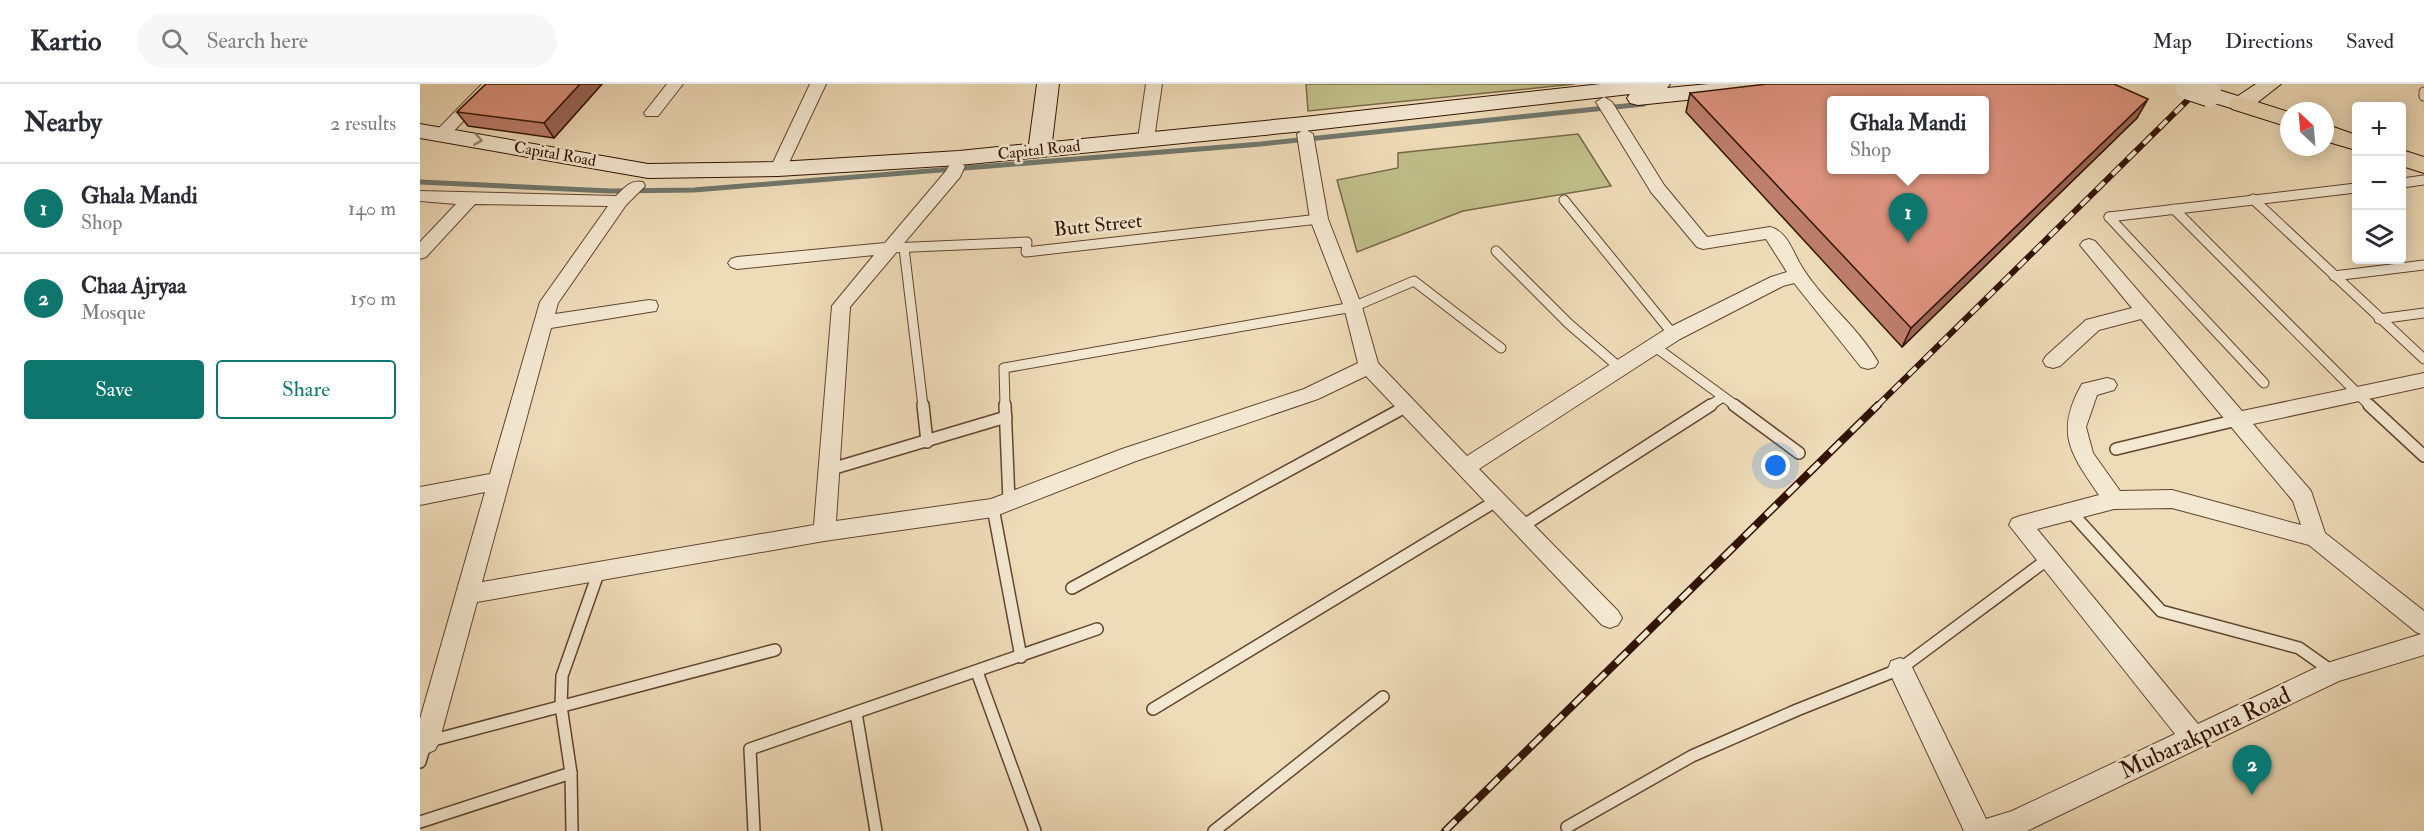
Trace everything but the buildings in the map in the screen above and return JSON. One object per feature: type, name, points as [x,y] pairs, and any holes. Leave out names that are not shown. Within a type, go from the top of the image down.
[{"type":"main road","points":[[2241,104],[2280,117]]},
{"type":"main road","points":[[2334,135],[2352,142]]},
{"type":"main road","points":[[2406,159],[2424,165]]},
{"type":"street","points":[[431,133],[491,84]]},
{"type":"street","points":[[652,113],[675,84]]},
{"type":"street","points":[[778,169],[818,84]]},
{"type":"street","points":[[1036,156],[1048,84]]},
{"type":"street","points":[[1146,139],[1154,84]]},
{"type":"street","name":"Capital Road","points":[[1036,156],[1146,139],[1305,129],[1659,84]]},
{"type":"street","points":[[420,196],[470,200],[635,186],[706,184],[956,166],[1036,156],[1772,84]]},
{"type":"street","points":[[2192,88],[2241,104],[2270,84]]},
{"type":"street","points":[[1604,102],[1657,188],[1702,243],[1770,232],[1777,239],[1798,276],[1868,362]]},
{"type":"street","points":[[1305,129],[1319,219],[1353,307],[1369,366],[1610,618]]},
{"type":"street","name":"Capital Road","points":[[431,133],[635,186],[778,169],[956,166]]},
{"type":"street","points":[[824,532],[841,306],[897,248],[956,166]]},
{"type":"street","points":[[423,752],[428,708],[467,594],[549,302],[635,186]]},
{"type":"street","points":[[420,253],[470,200]]},
{"type":"street","points":[[2089,244],[2303,497],[2316,538]]},
{"type":"street","points":[[737,263],[897,248]]},
{"type":"street","points":[[1465,468],[1673,334],[1777,281],[1798,276]]},
{"type":"street","points":[[543,323],[649,306]]},
{"type":"street","points":[[2053,361],[2093,325],[2146,311]]},
{"type":"street","points":[[467,594],[824,532],[1001,505],[1129,455],[1311,394],[1369,366]]},
{"type":"street","points":[[2237,420],[2424,380]]},
{"type":"street","points":[[2107,385],[2089,389],[2076,427],[2083,455],[2114,500]]},
{"type":"street","points":[[420,496],[499,481]]},
{"type":"street","points":[[2195,738],[2020,525],[2114,500],[2172,499],[2316,538],[2424,625]]},
{"type":"street","name":"Mubarakpura Road","points":[[1989,831],[2015,823],[2333,672],[2424,644]]},
{"type":"street","points":[[1900,669],[1978,831]]},
{"type":"lane","points":[[2406,182],[2424,180]]},
{"type":"lane","points":[[2264,383],[2109,217],[2352,188]]},
{"type":"lane","points":[[2253,199],[2424,359]]},
{"type":"lane","points":[[1564,200],[1673,334]]},
{"type":"lane","points":[[2174,209],[2358,395],[2424,456]]},
{"type":"lane","name":"Butt Street","points":[[897,248],[1027,242],[1026,252],[1319,219]]},
{"type":"lane","points":[[897,248],[927,442]]},
{"type":"lane","points":[[1496,251],[1569,324],[1620,368]]},
{"type":"lane","points":[[2334,276],[2419,266],[2424,275]]},
{"type":"lane","points":[[1022,657],[1001,505],[1006,417],[1004,368],[1353,307],[1414,281],[1501,348]]},
{"type":"lane","points":[[2379,319],[2424,313]]},
{"type":"lane","points":[[1654,346],[1798,453]]},
{"type":"lane","points":[[1521,527],[1723,397]]},
{"type":"lane","points":[[1072,588],[1407,406]]},
{"type":"lane","points":[[828,470],[1006,417]]},
{"type":"lane","points":[[2116,449],[2237,420]]},
{"type":"lane","points":[[1153,709],[1496,501]]},
{"type":"lane","points":[[2071,512],[2161,611],[2299,648],[2333,672]]},
{"type":"lane","points":[[1567,827],[1692,756],[1797,710],[1900,669],[2048,559]]},
{"type":"lane","points":[[572,831],[571,773],[561,706],[562,676],[599,571]]},
{"type":"lane","points":[[754,831],[750,749],[1022,657],[1097,629]]},
{"type":"lane","points":[[423,752],[561,706],[775,650]]},
{"type":"lane","points":[[977,672],[1035,831]]},
{"type":"lane","points":[[1214,831],[1383,696]]},
{"type":"lane","points":[[856,713],[876,831]]},
{"type":"lane","points":[[420,822],[571,773]]},
{"type":"shaded area","points":[[1306,84],[1575,84],[1308,111]]},
{"type":"shaded area","points":[[1578,134],[1611,186],[1463,211],[1357,252],[1337,180],[1398,168],[1398,153]]},
{"type":"waterway","points":[[420,182],[610,191],[694,190],[1261,144],[1644,104]]},
{"type":"railway","points":[[1877,406],[2204,84]]},
{"type":"railway","points":[[1445,831],[1878,405]]},
{"type":"place","name":"Ghala Mandi","points":[[1908,243]]},
{"type":"place","name":"Chaa Ajryaa","points":[[2252,795]]}]
